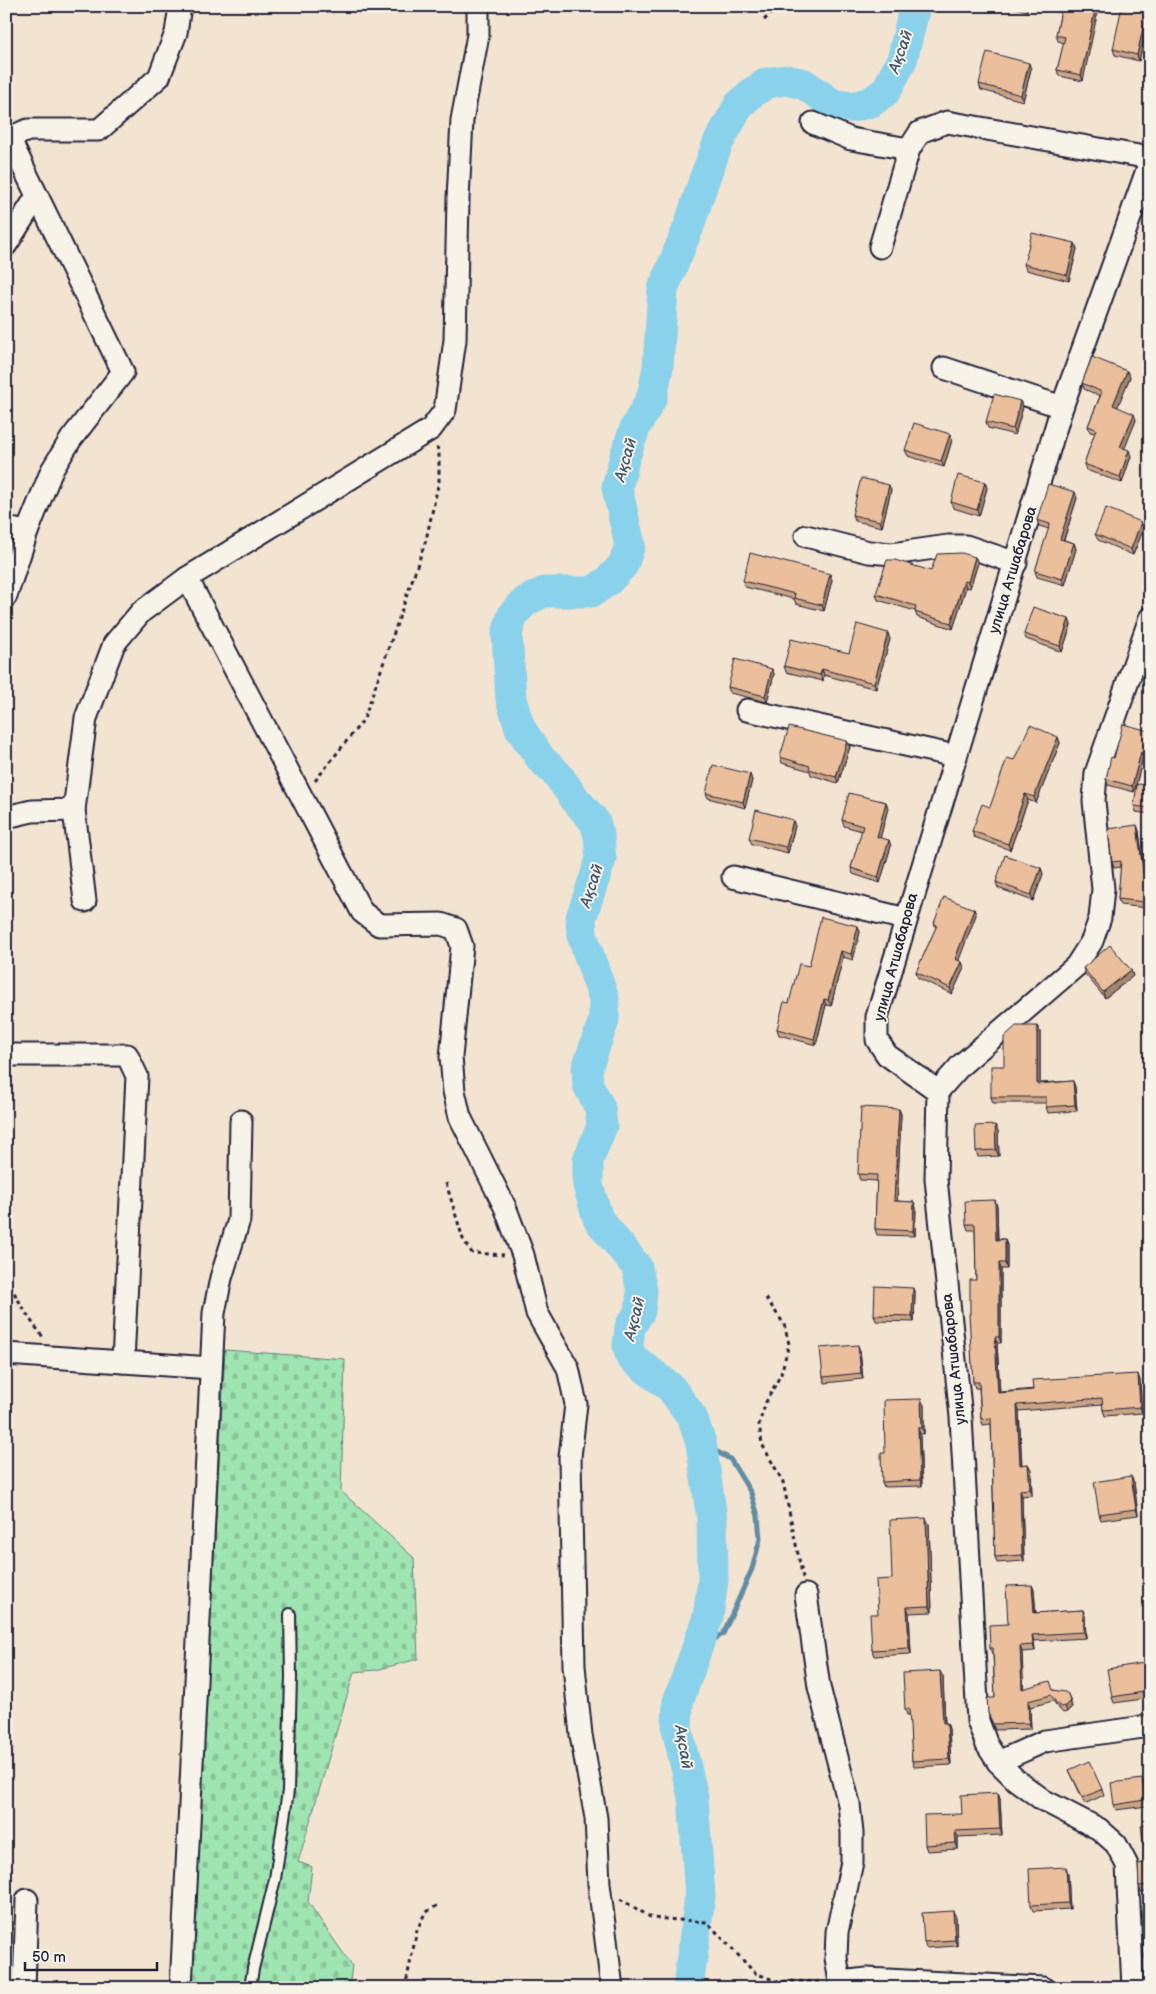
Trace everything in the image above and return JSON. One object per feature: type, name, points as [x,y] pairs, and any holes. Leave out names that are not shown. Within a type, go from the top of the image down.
[{"type":"street","points":[[6,596],[27,532],[52,470],[71,439],[123,372],[9,138],[28,130],[99,130],[159,78],[176,33],[180,6]]},
{"type":"street","points":[[85,901],[74,810],[86,718],[114,644],[140,612],[187,578],[431,429],[444,410],[455,340],[462,120],[478,36],[478,6]]},
{"type":"street","points":[[880,247],[909,149],[920,132],[947,122],[1150,158]]},
{"type":"street","points":[[813,123],[851,140],[909,149]]},
{"type":"street","name":"улица Атшабарова","points":[[1134,1988],[1127,1865],[1116,1844],[1099,1829],[1043,1800],[1016,1780],[998,1762],[987,1745],[978,1721],[960,1417],[936,1179],[938,1091],[887,1055],[876,1040],[876,1018],[1062,407],[1150,162]]},
{"type":"street","points":[[6,245],[37,196]]},
{"type":"street","points":[[944,368],[1062,407]]},
{"type":"street","points":[[6,528],[27,532]]},
{"type":"street","points":[[806,536],[869,552],[892,554],[948,546],[966,546],[1016,563]]},
{"type":"street","points":[[187,578],[362,912],[379,925],[441,924],[456,929],[462,946],[450,1058],[454,1091],[460,1117],[505,1207],[523,1255],[537,1314],[568,1368],[576,1404],[570,1457],[574,1666],[581,1735],[596,1818],[599,1884],[612,1988]]},
{"type":"street","points":[[938,1091],[961,1065],[1076,966],[1092,941],[1100,918],[1103,889],[1094,801],[1096,773],[1150,618]]},
{"type":"street","points":[[747,710],[955,756]]},
{"type":"street","points":[[6,817],[32,811],[74,810]]},
{"type":"street","points":[[733,877],[906,919]]},
{"type":"street","points":[[6,1055],[128,1055],[137,1076],[123,1362]]},
{"type":"street","points":[[181,1988],[214,1313],[221,1278],[238,1220],[241,1121]]},
{"type":"street","points":[[6,1354],[211,1368]]},
{"type":"street","points":[[806,1595],[819,1687],[849,1804],[852,1833],[852,1862],[837,1932],[836,1958],[841,1985],[867,1979],[1043,1988]]},
{"type":"street","points":[[998,1762],[1045,1740],[1150,1726]]},
{"type":"street","points":[[24,1988],[27,1900]]},
{"type":"lane","points":[[250,1988],[275,1879],[288,1790],[291,1677],[290,1614]]},
{"type":"path","points":[[764,20],[780,6]]},
{"type":"path","points":[[302,798],[364,719],[426,540],[439,481],[439,452],[431,429]]},
{"type":"path","points":[[446,1183],[463,1238],[472,1253],[493,1256],[523,1255]]},
{"type":"path","points":[[6,1278],[29,1318],[56,1357]]},
{"type":"path","points":[[766,1298],[784,1324],[789,1344],[781,1374],[766,1402],[759,1424],[762,1444],[783,1482],[806,1595]]},
{"type":"path","points":[[599,1884],[633,1908],[652,1918],[707,1922],[755,1973],[776,1981],[841,1985]]},
{"type":"path","points":[[404,1988],[417,1930],[425,1913],[438,1905]]},
{"type":"green space","points":[[225,1350],[345,1359],[341,1491],[414,1558],[418,1659],[376,1670],[354,1672],[298,1862],[312,1867],[308,1902],[352,1966],[349,1988],[191,1988]]},
{"type":"building","points":[[1062,6],[1096,6],[1081,75],[1057,70],[1065,37],[1056,35]]},
{"type":"building","points":[[1122,6],[1148,6],[1137,55],[1113,49]]},
{"type":"building","points":[[987,52],[1029,63],[1021,95],[979,84]]},
{"type":"building","points":[[1032,233],[1075,243],[1067,275],[1024,264]]},
{"type":"building","points":[[1092,357],[1127,371],[1113,405],[1134,414],[1120,447],[1129,450],[1120,477],[1084,464],[1096,429],[1088,426],[1102,392],[1082,383]]},
{"type":"building","points":[[994,394],[1020,401],[1013,429],[986,422]]},
{"type":"building","points":[[914,423],[950,434],[941,461],[905,450]]},
{"type":"building","points":[[958,475],[985,482],[977,510],[951,502]]},
{"type":"building","points":[[861,478],[889,485],[880,521],[852,515]]},
{"type":"building","points":[[1048,484],[1075,492],[1060,539],[1074,543],[1062,579],[1035,571],[1050,524],[1037,520]]},
{"type":"building","points":[[1106,508],[1141,522],[1131,549],[1095,534]]},
{"type":"building","points":[[750,553],[830,574],[822,605],[794,598],[795,594],[743,581]]},
{"type":"building","points":[[962,553],[975,557],[968,582],[964,581],[951,623],[915,612],[916,606],[876,594],[887,560],[895,560],[931,571],[937,554]]},
{"type":"building","points":[[1033,607],[1069,619],[1060,646],[1024,634]]},
{"type":"building","points":[[857,624],[888,633],[874,683],[822,669],[820,675],[784,666],[791,639],[849,653]]},
{"type":"building","points":[[735,659],[772,669],[765,696],[728,687]]},
{"type":"building","points":[[1123,724],[1149,731],[1144,753],[1141,752],[1132,786],[1106,779],[1111,757],[1114,758]]},
{"type":"building","points":[[1030,725],[1058,737],[1034,797],[1025,794],[1008,844],[972,831],[982,804],[990,807],[1007,758],[1014,760]]},
{"type":"building","points":[[789,727],[847,741],[836,777],[809,769],[810,766],[780,757]]},
{"type":"building","points":[[713,765],[750,774],[743,802],[706,793]]},
{"type":"building","points":[[1137,784],[1150,785],[1150,808],[1134,806]]},
{"type":"building","points":[[849,793],[886,802],[877,837],[889,840],[878,877],[851,868],[863,826],[842,820]]},
{"type":"building","points":[[756,810],[793,820],[786,847],[749,838]]},
{"type":"building","points":[[1137,825],[1144,879],[1147,879],[1145,902],[1118,899],[1121,861],[1112,862],[1108,829]]},
{"type":"building","points":[[1005,855],[1041,868],[1031,895],[996,882]]},
{"type":"building","points":[[944,897],[974,909],[955,959],[962,962],[950,988],[916,972],[937,925],[934,923]]},
{"type":"building","points":[[821,917],[858,926],[851,954],[841,951],[828,1000],[824,999],[814,1039],[777,1029],[784,1002],[789,1003],[799,964],[809,966]]},
{"type":"building","points":[[1110,945],[1131,970],[1103,992],[1083,968]]},
{"type":"building","points":[[1016,1026],[1037,1026],[1037,1084],[1073,1081],[1075,1105],[1046,1107],[1046,1097],[991,1097],[991,1066],[1004,1066],[1004,1037]]},
{"type":"building","points":[[861,1107],[899,1109],[894,1201],[914,1202],[913,1231],[875,1229],[877,1175],[858,1174]]},
{"type":"building","points":[[995,1125],[996,1150],[976,1151],[975,1126]]},
{"type":"building","points":[[995,1200],[996,1240],[1005,1239],[1005,1263],[999,1263],[999,1337],[995,1337],[998,1393],[1033,1390],[1032,1380],[1138,1374],[1140,1407],[1103,1410],[1102,1398],[1017,1405],[1020,1465],[1028,1464],[1030,1489],[1020,1490],[1022,1555],[995,1557],[991,1418],[981,1419],[979,1382],[973,1382],[969,1314],[970,1280],[976,1280],[975,1224],[966,1224],[965,1201]]},
{"type":"building","points":[[875,1286],[913,1288],[912,1316],[874,1315]]},
{"type":"building","points":[[858,1345],[861,1373],[823,1377],[820,1348]]},
{"type":"building","points":[[921,1399],[922,1428],[918,1428],[920,1480],[882,1482],[881,1453],[885,1453],[884,1400]]},
{"type":"building","points":[[1131,1476],[1136,1509],[1099,1514],[1094,1482]]},
{"type":"building","points":[[926,1518],[929,1606],[907,1607],[909,1648],[872,1650],[870,1614],[878,1614],[876,1580],[892,1579],[890,1520]]},
{"type":"building","points":[[1032,1585],[1034,1613],[1083,1610],[1084,1632],[1032,1635],[1033,1645],[1020,1646],[1022,1689],[1050,1681],[1053,1690],[1065,1692],[1068,1694],[1070,1701],[1061,1707],[1051,1695],[1028,1701],[1029,1723],[993,1724],[988,1713],[987,1698],[995,1698],[993,1648],[990,1648],[989,1625],[1008,1624],[1006,1586]]},
{"type":"building","points":[[1150,1662],[1150,1691],[1112,1697],[1107,1669]]},
{"type":"building","points":[[940,1671],[943,1723],[947,1723],[949,1759],[912,1761],[909,1709],[905,1709],[903,1673]]},
{"type":"building","points":[[1089,1761],[1102,1789],[1083,1798],[1069,1770]]},
{"type":"building","points":[[1142,1779],[1145,1800],[1114,1805],[1111,1783]]},
{"type":"building","points":[[998,1793],[1000,1829],[955,1831],[956,1843],[925,1845],[924,1815],[962,1814],[961,1795]]},
{"type":"building","points":[[1150,1823],[1150,1885],[1139,1886],[1138,1864],[1146,1863],[1141,1825]]},
{"type":"building","points":[[1066,1867],[1068,1903],[1031,1905],[1029,1869]]},
{"type":"building","points":[[953,1911],[955,1940],[924,1942],[922,1913]]},
{"type":"building","points":[[1150,1942],[1150,1968],[1147,1968],[1142,1943]]},
{"type":"waterway","name":"Ақсай","points":[[688,1988],[700,1896],[693,1797],[677,1729],[678,1702],[708,1617],[713,1580],[712,1519],[701,1443],[692,1417],[671,1388],[631,1357],[628,1346],[630,1327],[640,1311],[642,1291],[637,1267],[598,1219],[588,1185],[588,1160],[602,1126],[600,1108],[588,1085],[587,1068],[604,1020],[604,999],[582,935],[581,918],[601,859],[599,836],[595,822],[557,774],[541,759],[520,728],[511,699],[507,634],[513,614],[526,601],[544,592],[592,592],[608,581],[623,565],[630,545],[617,488],[625,456],[635,428],[652,397],[658,367],[663,289],[689,226],[718,143],[739,105],[767,83],[786,80],[804,84],[834,105],[852,107],[871,102],[886,91],[902,60],[915,6]]},
{"type":"waterway","points":[[696,1651],[723,1634],[752,1569],[760,1539],[758,1516],[751,1493],[730,1459],[701,1443]]}]
